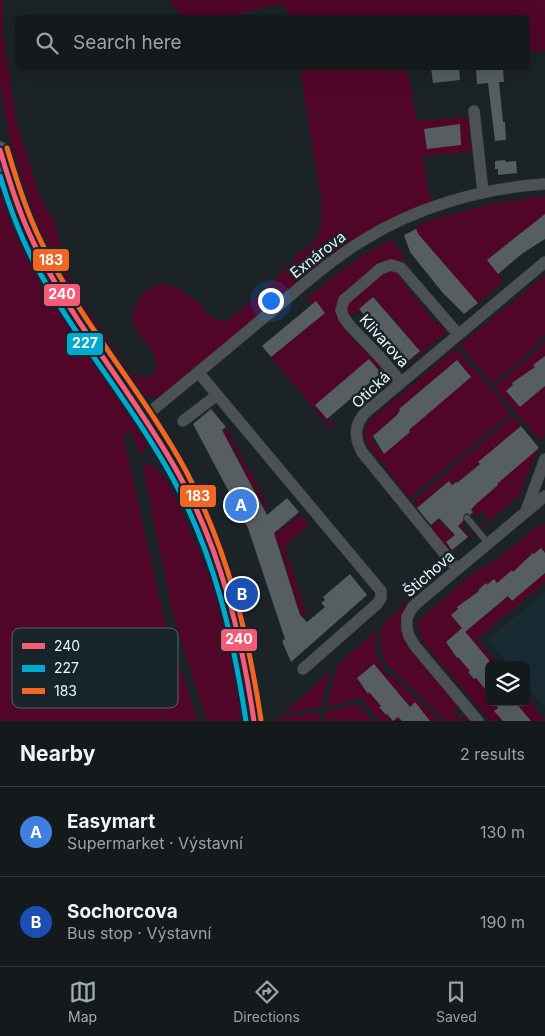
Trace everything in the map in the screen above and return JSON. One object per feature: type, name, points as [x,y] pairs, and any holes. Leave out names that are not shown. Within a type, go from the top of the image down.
[{"type":"main road","points":[[0,150],[21,212],[45,266],[76,317],[144,417],[197,510],[214,551],[235,615],[250,684],[254,721]]},
{"type":"street","points":[[474,111],[483,192]]},
{"type":"street","name":"Exnárova","points":[[144,417],[325,267],[361,241],[409,217],[483,192],[545,184]]},
{"type":"street","name":"Otická","points":[[457,569],[365,457],[357,442],[356,429],[363,415],[545,262]]},
{"type":"street","name":"Klivarova","points":[[401,382],[379,356],[351,328],[341,310],[344,300],[380,269],[391,265],[401,268],[458,334]]},
{"type":"street","points":[[198,372],[381,591],[381,598],[377,604],[303,669]]},
{"type":"street","points":[[183,421],[217,395]]},
{"type":"street","points":[[526,512],[545,459]]},
{"type":"street","name":"Štichova","points":[[478,721],[415,646],[407,629],[407,617],[412,608],[545,496]]},
{"type":"lane","points":[[467,518],[488,543]]},
{"type":"shaded area","points":[[0,0],[2,0],[3,37],[17,124],[41,199],[56,224],[63,261],[83,302],[129,371],[139,377],[149,377],[157,370],[156,360],[152,351],[140,335],[133,318],[135,308],[141,297],[148,290],[162,284],[176,287],[190,296],[214,319],[221,321],[229,319],[265,290],[317,238],[322,216],[322,204],[300,70],[407,70],[417,121],[468,117],[471,152],[423,156],[428,192],[433,201],[386,222],[341,247],[162,395],[152,397],[144,394],[134,383],[68,289],[53,263],[41,237],[19,171],[9,136],[0,83]]},
{"type":"shaded area","points":[[170,0],[545,0],[545,51],[530,52],[530,15],[289,15],[288,10],[278,4],[235,15],[181,15]]},
{"type":"shaded area","points":[[0,189],[31,261],[57,305],[147,444],[140,457],[138,447],[130,432],[123,435],[167,628],[12,628],[12,708],[178,708],[178,662],[198,721],[0,721]]},
{"type":"shaded area","points":[[545,196],[545,219],[523,230],[487,260],[504,281],[478,303],[424,241],[422,242],[414,227],[427,221],[495,203]]},
{"type":"shaded area","points":[[392,239],[397,249],[405,257],[340,299],[337,308],[344,328],[384,370],[381,373],[369,359],[315,405],[334,427],[331,429],[271,357],[325,313],[316,302],[312,305],[307,298],[357,259]]},
{"type":"shaded area","points":[[395,269],[406,280],[403,283],[435,322],[444,325],[446,333],[402,368],[400,368],[420,351],[374,297],[348,319],[345,306],[383,272]]},
{"type":"shaded area","points":[[545,275],[545,335],[521,360],[492,384],[460,345]]},
{"type":"shaded area","points":[[545,341],[545,358],[534,365],[535,367],[521,378],[519,377],[506,391],[520,407],[545,386],[545,433],[541,441],[494,387],[534,353]]},
{"type":"shaded area","points":[[456,348],[511,413],[407,500],[404,496],[406,493],[367,445],[365,431],[372,418]],"holes":[[[457,360],[471,377],[383,454],[370,438],[375,434],[377,435],[392,419],[398,417],[396,414],[399,409]]]},
{"type":"shaded area","points":[[513,416],[521,426],[458,482],[477,503],[539,448],[532,461],[520,495],[481,528],[488,519],[482,512],[476,516],[471,510],[475,505],[456,482],[452,485],[449,481],[415,508],[417,506],[413,501]]},
{"type":"shaded area","points":[[225,428],[268,506],[265,509],[251,482],[249,483],[231,444],[205,445]]},
{"type":"shaded area","points":[[142,463],[153,466],[163,475],[173,492],[210,577],[238,680],[242,680],[249,721],[207,721],[173,616]]},
{"type":"shaded area","points":[[298,512],[309,525],[285,546],[306,612],[301,616],[292,585],[289,585],[286,574],[288,573],[279,544],[277,545],[273,533],[277,529],[279,532],[298,516],[296,513]]},
{"type":"shaded area","points":[[439,520],[449,530],[456,524],[458,527],[464,522],[466,524],[462,528],[468,536],[474,532],[475,534],[469,538],[461,530],[446,542],[451,551],[430,528]]},
{"type":"shaded area","points":[[545,524],[545,553],[541,548],[513,572],[511,571],[498,584],[494,579],[487,585],[485,584],[478,589],[479,591],[457,607],[458,609],[451,615],[462,628],[446,643],[452,649],[451,651],[456,658],[458,657],[470,671],[468,672],[474,679],[476,678],[485,689],[485,706],[500,707],[495,711],[500,721],[490,721],[423,642],[418,630],[418,621],[467,578],[496,560],[534,529]]},
{"type":"shaded area","points":[[545,573],[545,582],[477,639],[495,661],[490,661],[465,632],[508,596],[512,601]]},
{"type":"shaded area","points":[[545,592],[545,709],[530,691],[530,661],[505,661],[487,640]]},
{"type":"shaded area","points":[[407,602],[409,604],[404,637],[408,647],[458,707],[453,711],[460,720],[466,716],[470,721],[446,721],[385,662],[381,647],[382,625]]},
{"type":"shaded area","points":[[377,629],[375,650],[385,673],[388,676],[392,676],[440,721],[430,721],[415,703],[410,707],[374,664],[357,678],[367,693],[369,692],[381,706],[379,708],[385,715],[398,717],[402,721],[379,721],[359,696],[354,700],[327,707],[337,666]]},
{"type":"shaded area","points":[[329,672],[321,707],[284,713]]},
{"type":"shaded area","points":[[530,703],[545,720],[531,721],[518,706],[530,706]]},
{"type":"shaded area","points":[[357,704],[373,721],[323,721],[327,711]]},
{"type":"shaded area","points":[[320,712],[318,721],[274,721],[280,717]]},
{"type":"building","points":[[431,70],[459,70],[460,80],[433,83]]},
{"type":"building","points":[[476,70],[503,70],[504,82],[499,82],[506,140],[495,141],[488,83],[477,84]]},
{"type":"building","points":[[460,124],[461,145],[427,149],[424,129]]},
{"type":"building","points":[[505,160],[506,162],[516,161],[517,173],[498,175],[498,169],[495,169],[495,161]]},
{"type":"building","points":[[545,214],[545,239],[523,253],[498,274],[487,260]]},
{"type":"building","points":[[416,229],[419,235],[478,303],[464,314],[442,292],[410,252],[404,235]]},
{"type":"building","points":[[373,297],[420,351],[406,363],[359,309]]},
{"type":"building","points":[[316,301],[325,313],[271,357],[262,346]]},
{"type":"building","points":[[545,356],[545,386],[520,407],[506,391],[513,385],[512,383],[535,367],[533,365]]},
{"type":"building","points":[[369,359],[381,373],[327,419],[315,405]]},
{"type":"building","points":[[457,360],[471,377],[384,454],[373,436],[397,415],[399,409]]},
{"type":"building","points":[[211,409],[226,427],[222,430],[267,515],[287,498],[299,512],[274,533],[300,615],[307,622],[325,607],[321,603],[325,600],[323,597],[350,574],[367,595],[291,662],[282,641],[285,639],[248,528],[193,424]]},
{"type":"building","points":[[521,426],[539,448],[475,505],[470,515],[467,513],[464,515],[463,521],[458,526],[468,537],[452,550],[446,542],[455,535],[439,518],[431,525],[417,508],[449,481],[452,485],[457,483],[480,464],[478,462]]},
{"type":"building","points":[[541,548],[545,553],[545,573],[512,601],[508,596],[465,632],[451,615],[458,609],[457,607],[479,591],[486,583],[487,585],[494,579],[497,583],[512,570],[513,572]]},
{"type":"building","points":[[462,628],[489,660],[485,661],[485,689],[468,672],[470,671],[457,658],[446,642]]},
{"type":"building","points":[[374,664],[410,707],[415,702],[430,721],[402,721],[398,717],[393,721],[386,715],[379,707],[381,706],[369,692],[368,694],[357,678]]},
{"type":"building","points":[[497,706],[518,706],[531,721],[503,721],[494,711],[498,708]]},
{"type":"transit line","name":"183","points":[[7,148],[30,217],[49,257],[82,312],[170,444],[186,471],[200,501],[213,531],[234,592],[250,655],[261,720]]},
{"type":"transit line","name":"240","points":[[0,150],[23,219],[57,287],[145,419],[178,473],[193,502],[218,563],[236,625],[254,721]]},
{"type":"transit line","name":"227","points":[[0,176],[15,221],[35,264],[68,318],[156,450],[187,506],[220,596],[235,658],[246,721]]},
{"type":"place","name":"Easymart","points":[[241,505]]},
{"type":"place","name":"Sochorcova","points":[[242,594]]}]
